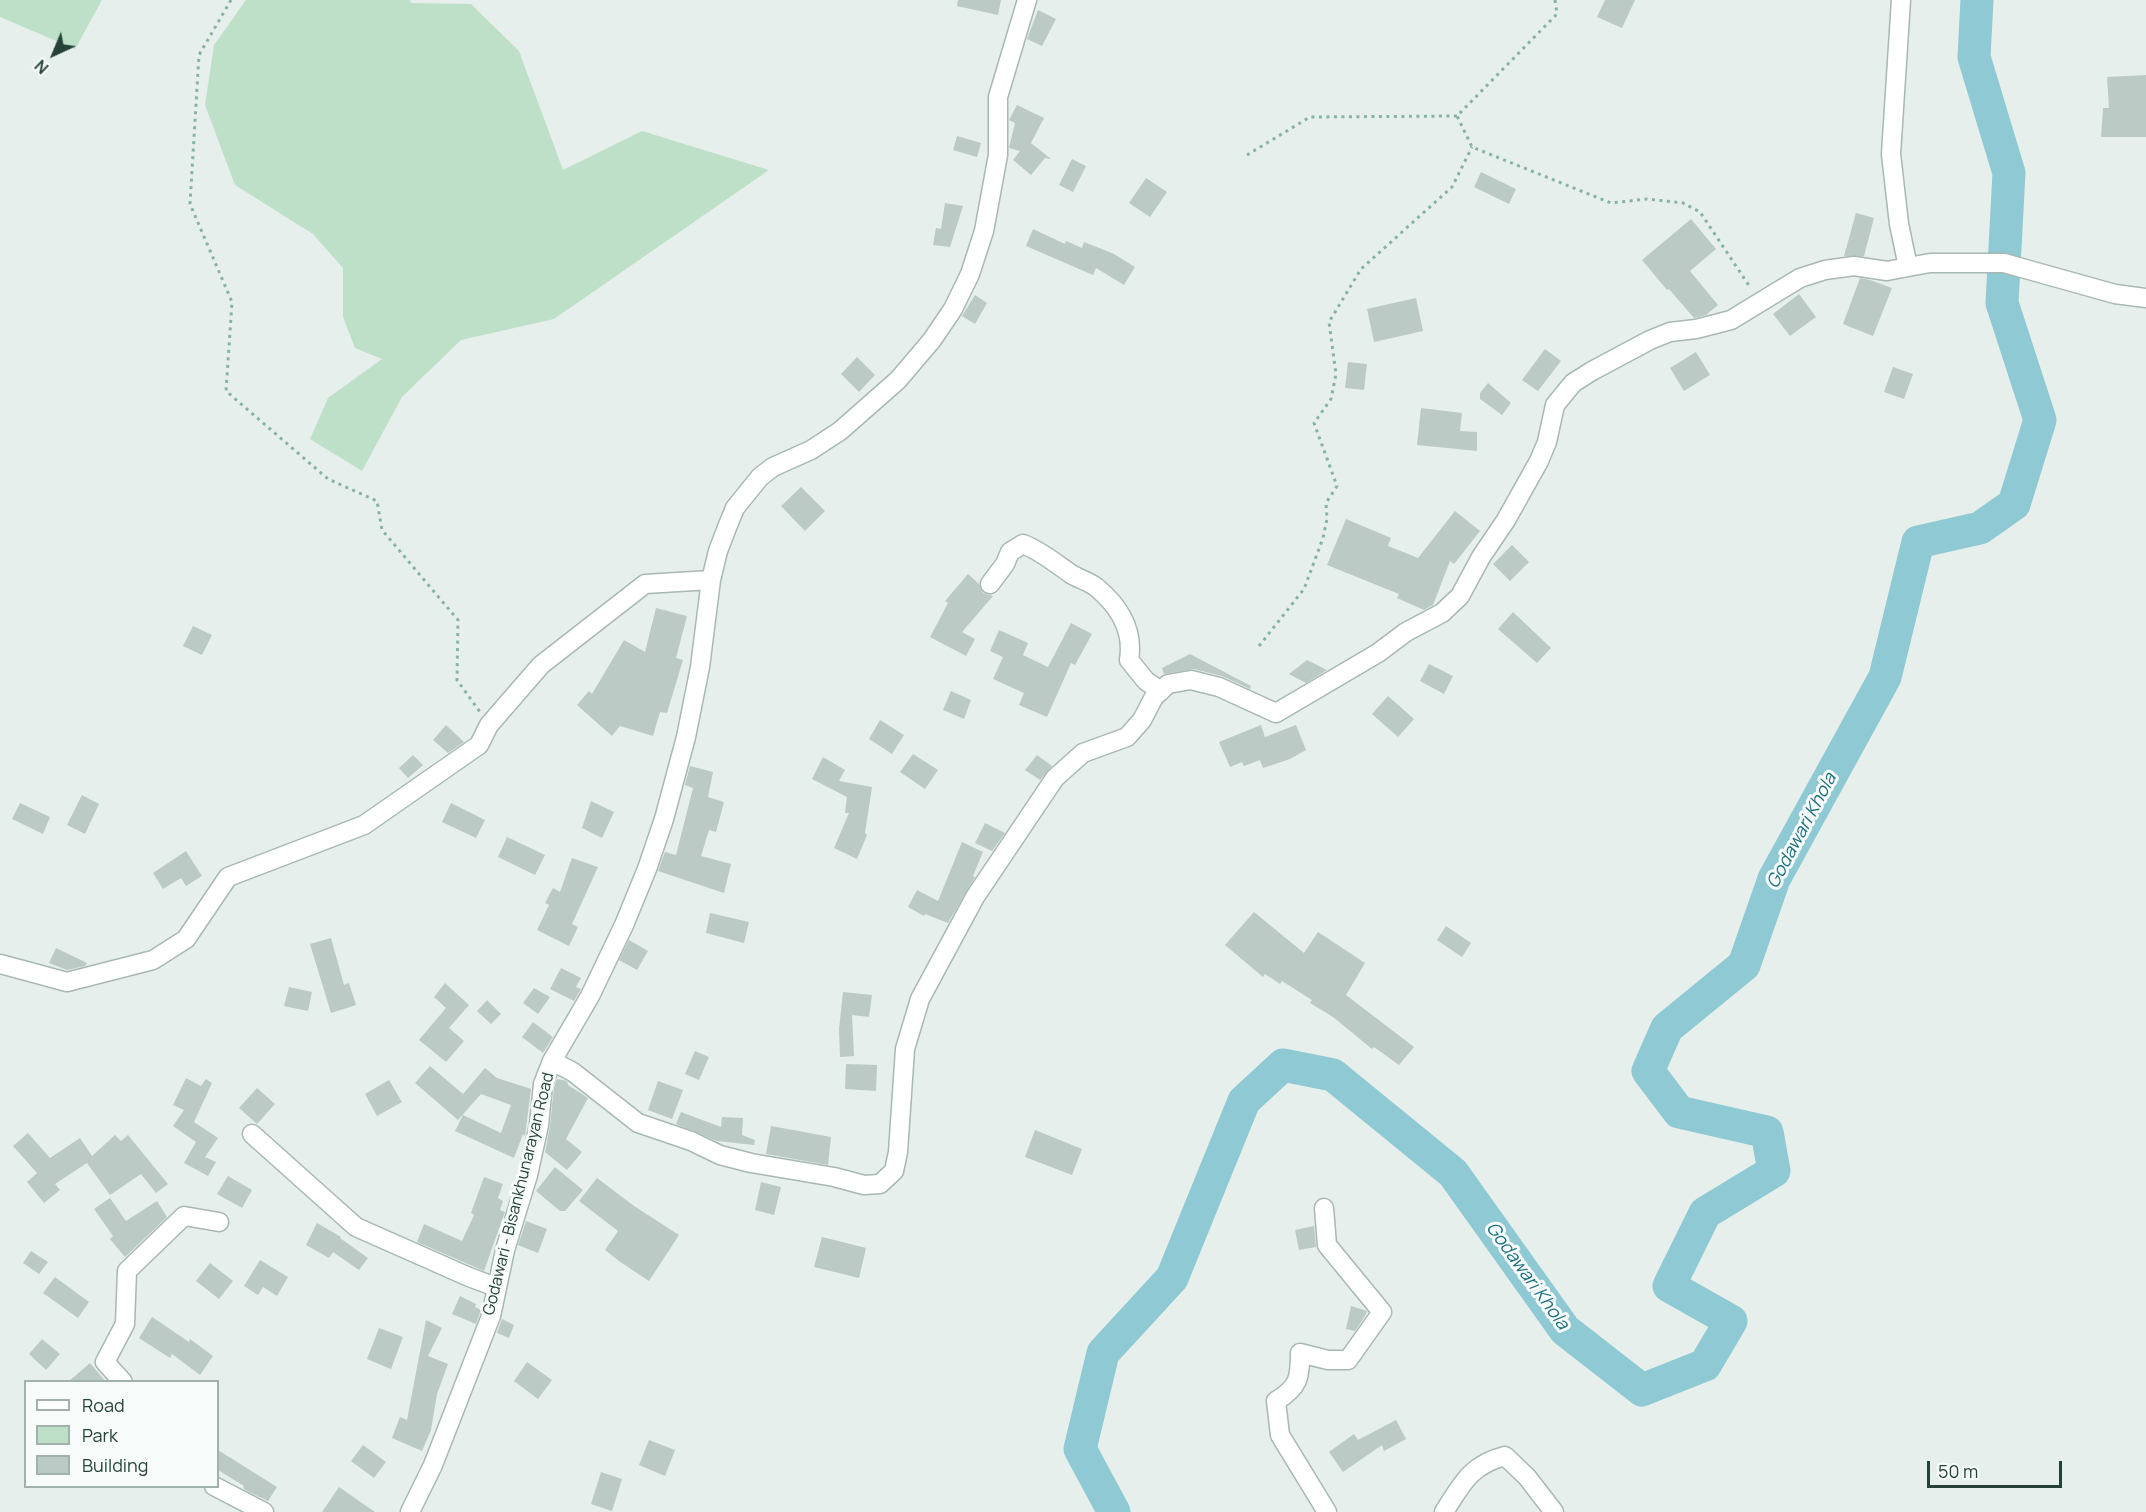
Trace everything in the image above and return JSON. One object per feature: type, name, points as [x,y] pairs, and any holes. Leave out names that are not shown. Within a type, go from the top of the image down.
[{"type":"street","name":"Godawari - Bisankhunarayan Road","points":[[410,1512],[433,1465],[491,1316],[496,1287],[528,1175],[539,1125],[543,1084],[552,1061],[590,996],[624,925],[664,819],[700,667],[711,580],[718,551],[735,508],[760,477],[773,467],[812,450],[840,431],[897,380],[932,340],[953,309],[970,274],[984,231],[998,155],[998,98],[1027,0]]},
{"type":"street","points":[[1901,0],[1891,154],[1899,224],[1908,267]]},
{"type":"street","points":[[552,1061],[573,1072],[638,1123],[691,1141],[720,1155],[751,1163],[825,1175],[864,1185],[880,1184],[894,1172],[898,1152],[905,1049],[920,999],[975,897],[1055,778],[1083,753],[1127,737],[1142,720],[1154,697],[1168,684],[1191,680],[1219,687],[1276,713],[1378,653],[1406,632],[1442,613],[1460,596],[1481,557],[1506,520],[1539,461],[1547,442],[1556,405],[1573,383],[1650,339],[1670,332],[1696,329],[1731,320],[1800,278],[1825,270],[1854,266],[1887,271],[1930,263],[2004,263],[2115,294],[2146,298]]},
{"type":"street","points":[[990,584],[1005,564],[1010,552],[1023,544],[1036,549],[1094,586],[1109,600],[1125,623],[1132,644],[1129,660],[1146,681],[1161,691]]},
{"type":"street","points":[[0,964],[66,982],[153,960],[186,939],[228,878],[364,825],[479,745],[489,726],[542,665],[645,584],[711,580]]},
{"type":"street","points":[[252,1134],[356,1227],[496,1287]]},
{"type":"street","points":[[1324,1209],[1327,1245],[1382,1312],[1348,1360],[1328,1360],[1300,1353],[1300,1373],[1292,1391],[1276,1401],[1280,1435],[1327,1512]]},
{"type":"street","points":[[121,1380],[105,1362],[125,1324],[127,1270],[184,1216],[219,1222]]},
{"type":"street","points":[[1444,1512],[1464,1480],[1478,1466],[1505,1456],[1527,1477],[1554,1512]]},
{"type":"street","points":[[218,1488],[264,1512]]},
{"type":"path","points":[[231,0],[199,55],[190,204],[232,302],[226,391],[328,479],[377,501],[382,530],[458,620],[457,680],[489,726]]},
{"type":"path","points":[[1247,155],[1310,117],[1457,116],[1557,14],[1555,0]]},
{"type":"path","points":[[1457,116],[1472,147],[1611,203],[1647,198],[1683,203],[1700,212],[1760,301]]},
{"type":"path","points":[[1259,646],[1304,589],[1323,538],[1327,519],[1326,503],[1337,486],[1314,423],[1330,399],[1336,374],[1329,322],[1360,269],[1452,187],[1472,147]]},
{"type":"green space","points":[[0,0],[102,0],[75,49],[0,17]]},
{"type":"green space","points":[[246,0],[410,0],[411,3],[471,4],[519,51],[563,170],[642,131],[769,170],[554,319],[461,340],[402,397],[362,471],[310,439],[328,398],[382,359],[355,348],[343,317],[343,268],[313,234],[235,185],[205,105],[214,45]]},
{"type":"building","points":[[958,0],[1001,0],[998,15],[957,6]]},
{"type":"building","points":[[1605,0],[1635,0],[1622,28],[1597,17]]},
{"type":"building","points":[[1038,10],[1056,19],[1042,46],[1027,39]]},
{"type":"building","points":[[2146,75],[2146,137],[2101,137],[2103,108],[2109,108],[2107,77]]},
{"type":"building","points":[[1017,105],[1044,118],[1031,143],[1051,159],[1045,158],[1031,175],[1013,160],[1020,151],[1009,148],[1015,123],[1009,120]]},
{"type":"building","points":[[957,136],[981,143],[977,157],[953,150]]},
{"type":"building","points":[[1072,159],[1086,166],[1073,192],[1059,185]]},
{"type":"building","points":[[1481,172],[1516,189],[1509,204],[1474,187]]},
{"type":"building","points":[[1146,178],[1167,192],[1150,217],[1129,203]]},
{"type":"building","points":[[945,203],[963,206],[950,247],[933,245],[936,228],[941,229]]},
{"type":"building","points":[[1856,213],[1874,218],[1864,256],[1844,256]]},
{"type":"building","points":[[1691,219],[1716,249],[1690,271],[1718,305],[1706,315],[1694,318],[1642,260]]},
{"type":"building","points":[[1033,229],[1065,244],[1066,241],[1082,248],[1084,242],[1114,254],[1135,267],[1124,285],[1096,268],[1093,275],[1026,246]]},
{"type":"building","points":[[1860,278],[1892,288],[1873,336],[1843,324]]},
{"type":"building","points":[[1799,294],[1816,317],[1790,336],[1773,314]]},
{"type":"building","points":[[975,295],[987,303],[975,324],[962,316]]},
{"type":"building","points":[[1416,298],[1423,331],[1374,342],[1367,309]]},
{"type":"building","points":[[1545,349],[1561,361],[1538,391],[1522,380]]},
{"type":"building","points":[[1696,352],[1710,375],[1684,391],[1670,368]]},
{"type":"building","points":[[857,357],[875,375],[859,392],[841,374]]},
{"type":"building","points":[[1348,362],[1367,364],[1364,390],[1345,388]]},
{"type":"building","points":[[1893,367],[1913,374],[1904,399],[1884,392]]},
{"type":"building","points":[[1488,383],[1511,403],[1502,415],[1480,399],[1480,393]]},
{"type":"building","points":[[1421,408],[1462,413],[1460,431],[1477,432],[1477,451],[1417,445]]},
{"type":"building","points":[[801,487],[825,511],[805,531],[781,506]]},
{"type":"building","points":[[1455,511],[1480,531],[1454,564],[1450,561],[1433,605],[1424,610],[1397,598],[1399,594],[1327,565],[1346,519],[1391,538],[1388,546],[1418,558]]},
{"type":"building","points":[[1512,545],[1529,562],[1510,581],[1493,564]]},
{"type":"building","points":[[968,574],[979,584],[983,593],[993,596],[962,632],[975,639],[966,656],[930,637],[948,603],[945,601]]},
{"type":"building","points":[[656,608],[687,616],[676,658],[683,660],[667,713],[660,712],[653,736],[620,726],[612,736],[577,705],[589,691],[592,694],[624,640],[645,652]]},
{"type":"building","points":[[1513,612],[1551,648],[1537,663],[1498,629]]},
{"type":"building","points":[[1071,623],[1092,634],[1075,665],[1071,663],[1047,717],[1019,705],[1024,693],[993,679],[1003,657],[990,651],[999,630],[1028,643],[1023,655],[1048,667]]},
{"type":"building","points":[[193,626],[212,635],[202,655],[183,646]]},
{"type":"building","points":[[1190,654],[1251,686],[1250,689],[1222,676],[1194,669],[1164,674],[1162,668]]},
{"type":"building","points":[[1307,660],[1327,670],[1306,683],[1289,674]]},
{"type":"building","points":[[1429,664],[1453,676],[1444,694],[1420,681]]},
{"type":"building","points":[[951,691],[971,700],[964,719],[943,710]]},
{"type":"building","points":[[1388,696],[1414,719],[1398,737],[1372,714]]},
{"type":"building","points":[[880,720],[904,735],[892,754],[869,739]]},
{"type":"building","points":[[446,725],[464,742],[448,753],[433,740]]},
{"type":"building","points":[[1261,725],[1265,737],[1296,725],[1306,750],[1290,759],[1263,768],[1260,760],[1244,766],[1242,762],[1230,767],[1219,742]]},
{"type":"building","points":[[913,754],[938,770],[925,789],[900,772]]},
{"type":"building","points":[[413,755],[423,765],[408,778],[399,768]]},
{"type":"building","points":[[1037,755],[1052,766],[1040,780],[1025,770]]},
{"type":"building","points":[[823,757],[845,770],[839,781],[872,787],[865,833],[867,835],[857,859],[834,848],[849,813],[845,813],[847,797],[812,779]]},
{"type":"building","points":[[690,766],[713,772],[708,797],[724,802],[716,832],[709,830],[701,856],[731,864],[724,893],[658,871],[665,852],[676,855],[693,788],[685,785]]},
{"type":"building","points":[[82,795],[99,804],[85,834],[67,825]]},
{"type":"building","points":[[591,801],[614,812],[602,838],[582,828]]},
{"type":"building","points":[[20,803],[50,817],[43,834],[12,819]]},
{"type":"building","points":[[451,803],[485,820],[476,838],[442,822]]},
{"type":"building","points":[[985,823],[1005,833],[992,851],[975,843]]},
{"type":"building","points":[[507,837],[545,855],[535,875],[498,857]]},
{"type":"building","points":[[962,842],[983,852],[973,876],[975,877],[948,923],[925,914],[924,916],[908,907],[917,890],[938,901]]},
{"type":"building","points":[[186,851],[202,876],[186,886],[181,878],[163,889],[153,873]]},
{"type":"building","points":[[572,858],[598,867],[572,924],[578,927],[569,946],[537,930],[549,905],[545,903],[553,888],[560,892]]},
{"type":"building","points":[[1254,912],[1304,953],[1318,932],[1365,963],[1346,995],[1414,1047],[1399,1065],[1374,1047],[1372,1049],[1333,1017],[1310,1003],[1312,1000],[1282,981],[1280,984],[1265,974],[1263,977],[1225,945]]},
{"type":"building","points":[[710,913],[749,922],[744,943],[706,933]]},
{"type":"building","points":[[1446,926],[1471,943],[1462,957],[1437,940]]},
{"type":"building","points":[[331,938],[344,985],[349,983],[356,1005],[331,1013],[310,944]]},
{"type":"building","points":[[629,940],[648,951],[637,970],[619,960]]},
{"type":"building","points":[[56,948],[87,963],[85,966],[67,970],[49,963]]},
{"type":"building","points":[[561,968],[581,978],[576,987],[581,989],[574,1001],[550,989]]},
{"type":"building","points":[[445,983],[469,1005],[449,1028],[464,1041],[446,1062],[419,1040],[446,1008],[434,997]]},
{"type":"building","points":[[289,987],[312,992],[308,1011],[284,1006]]},
{"type":"building","points":[[534,988],[550,997],[538,1014],[523,1003]]},
{"type":"building","points":[[843,992],[872,995],[869,1017],[852,1015],[854,1056],[840,1057],[839,1029]]},
{"type":"building","points":[[487,1000],[501,1014],[491,1024],[477,1011]]},
{"type":"building","points":[[533,1022],[553,1037],[543,1053],[522,1037]]},
{"type":"building","points":[[695,1051],[709,1057],[699,1080],[685,1074]]},
{"type":"building","points":[[846,1064],[877,1065],[876,1091],[845,1089]]},
{"type":"building","points":[[430,1066],[463,1094],[485,1068],[497,1078],[531,1089],[525,1136],[523,1134],[514,1158],[455,1131],[463,1115],[501,1133],[511,1105],[481,1094],[458,1120],[415,1083]]},
{"type":"building","points":[[186,1078],[201,1086],[206,1079],[212,1083],[194,1122],[218,1138],[205,1157],[216,1162],[208,1176],[184,1163],[196,1142],[173,1126],[184,1110],[173,1105]]},
{"type":"building","points":[[557,1079],[567,1081],[568,1085],[588,1098],[566,1139],[582,1152],[567,1170],[545,1152]]},
{"type":"building","points":[[389,1080],[402,1102],[377,1116],[365,1094]]},
{"type":"building","points":[[658,1081],[683,1090],[672,1119],[648,1110]]},
{"type":"building","points":[[257,1088],[275,1104],[257,1124],[239,1108]]},
{"type":"building","points":[[681,1112],[721,1127],[722,1117],[743,1118],[742,1135],[755,1140],[754,1145],[717,1141],[676,1124]]},
{"type":"building","points":[[771,1126],[831,1137],[828,1165],[766,1154]]},
{"type":"building","points":[[1035,1130],[1082,1149],[1072,1175],[1025,1157]]},
{"type":"building","points":[[28,1133],[50,1158],[80,1138],[92,1156],[115,1135],[121,1141],[128,1135],[168,1184],[156,1193],[141,1174],[110,1195],[87,1163],[55,1184],[60,1190],[44,1203],[27,1182],[37,1173],[13,1146]]},
{"type":"building","points":[[555,1167],[583,1190],[565,1211],[560,1211],[536,1191]]},
{"type":"building","points":[[228,1176],[252,1190],[242,1208],[217,1194]]},
{"type":"building","points":[[484,1177],[503,1184],[498,1198],[503,1201],[500,1210],[505,1212],[484,1271],[417,1242],[424,1224],[462,1241],[474,1215],[471,1213]]},
{"type":"building","points":[[597,1178],[634,1206],[679,1235],[649,1281],[605,1250],[618,1231],[579,1201]]},
{"type":"building","points":[[761,1182],[781,1187],[774,1215],[755,1210]]},
{"type":"building","points":[[110,1198],[126,1221],[157,1201],[167,1217],[125,1257],[110,1239],[113,1236],[94,1209]]},
{"type":"building","points":[[526,1221],[547,1229],[538,1253],[518,1245]]},
{"type":"building","points":[[317,1223],[341,1237],[368,1258],[359,1270],[333,1252],[329,1258],[306,1245]]},
{"type":"building","points":[[1314,1226],[1316,1247],[1299,1250],[1295,1230]]},
{"type":"building","points":[[822,1237],[866,1248],[859,1278],[814,1267]]},
{"type":"building","points":[[31,1251],[48,1262],[39,1274],[23,1263]]},
{"type":"building","points":[[260,1260],[288,1277],[277,1296],[263,1287],[258,1295],[244,1286]]},
{"type":"building","points":[[210,1263],[233,1281],[219,1299],[196,1281]]},
{"type":"building","points":[[55,1277],[89,1302],[78,1318],[43,1293]]},
{"type":"building","points":[[460,1296],[476,1304],[475,1307],[481,1310],[476,1324],[452,1314]]},
{"type":"building","points":[[1351,1306],[1367,1311],[1355,1331],[1346,1329]]},
{"type":"building","points":[[152,1317],[189,1342],[190,1339],[213,1356],[200,1375],[172,1354],[170,1358],[139,1338]]},
{"type":"building","points":[[502,1319],[514,1325],[509,1338],[497,1333]]},
{"type":"building","points":[[426,1320],[442,1328],[428,1356],[448,1364],[437,1394],[431,1430],[422,1451],[392,1438],[400,1417],[407,1420]]},
{"type":"building","points":[[379,1328],[403,1337],[391,1369],[367,1359]]},
{"type":"building","points":[[42,1339],[60,1354],[46,1370],[29,1354]]},
{"type":"building","points":[[527,1362],[552,1380],[538,1399],[514,1381]]},
{"type":"building","points":[[90,1363],[104,1380],[70,1380]]},
{"type":"building","points":[[1396,1420],[1406,1439],[1384,1451],[1382,1445],[1343,1472],[1329,1452],[1354,1434],[1358,1440]]},
{"type":"building","points":[[649,1440],[675,1450],[665,1476],[639,1465]]},
{"type":"building","points":[[363,1445],[386,1462],[374,1478],[351,1461]]},
{"type":"building","points":[[219,1451],[277,1487],[268,1501],[247,1491],[243,1488],[244,1486],[219,1471]]},
{"type":"building","points":[[601,1472],[622,1479],[612,1511],[591,1504]]},
{"type":"building","points":[[339,1487],[375,1512],[322,1512]]},
{"type":"waterway","name":"Godawari Khola","points":[[1114,1512],[1080,1449],[1103,1353],[1172,1278],[1244,1101],[1283,1065],[1333,1075],[1453,1173],[1565,1330],[1642,1390],[1705,1365],[1731,1321],[1669,1286],[1705,1213],[1774,1171],[1767,1132],[1679,1112],[1648,1071],[1667,1028],[1744,965],[1774,879],[1885,677],[1918,542],[1980,528],[2014,504],[2040,420],[2002,303],[2009,173],[1974,57],[1977,0]]}]
